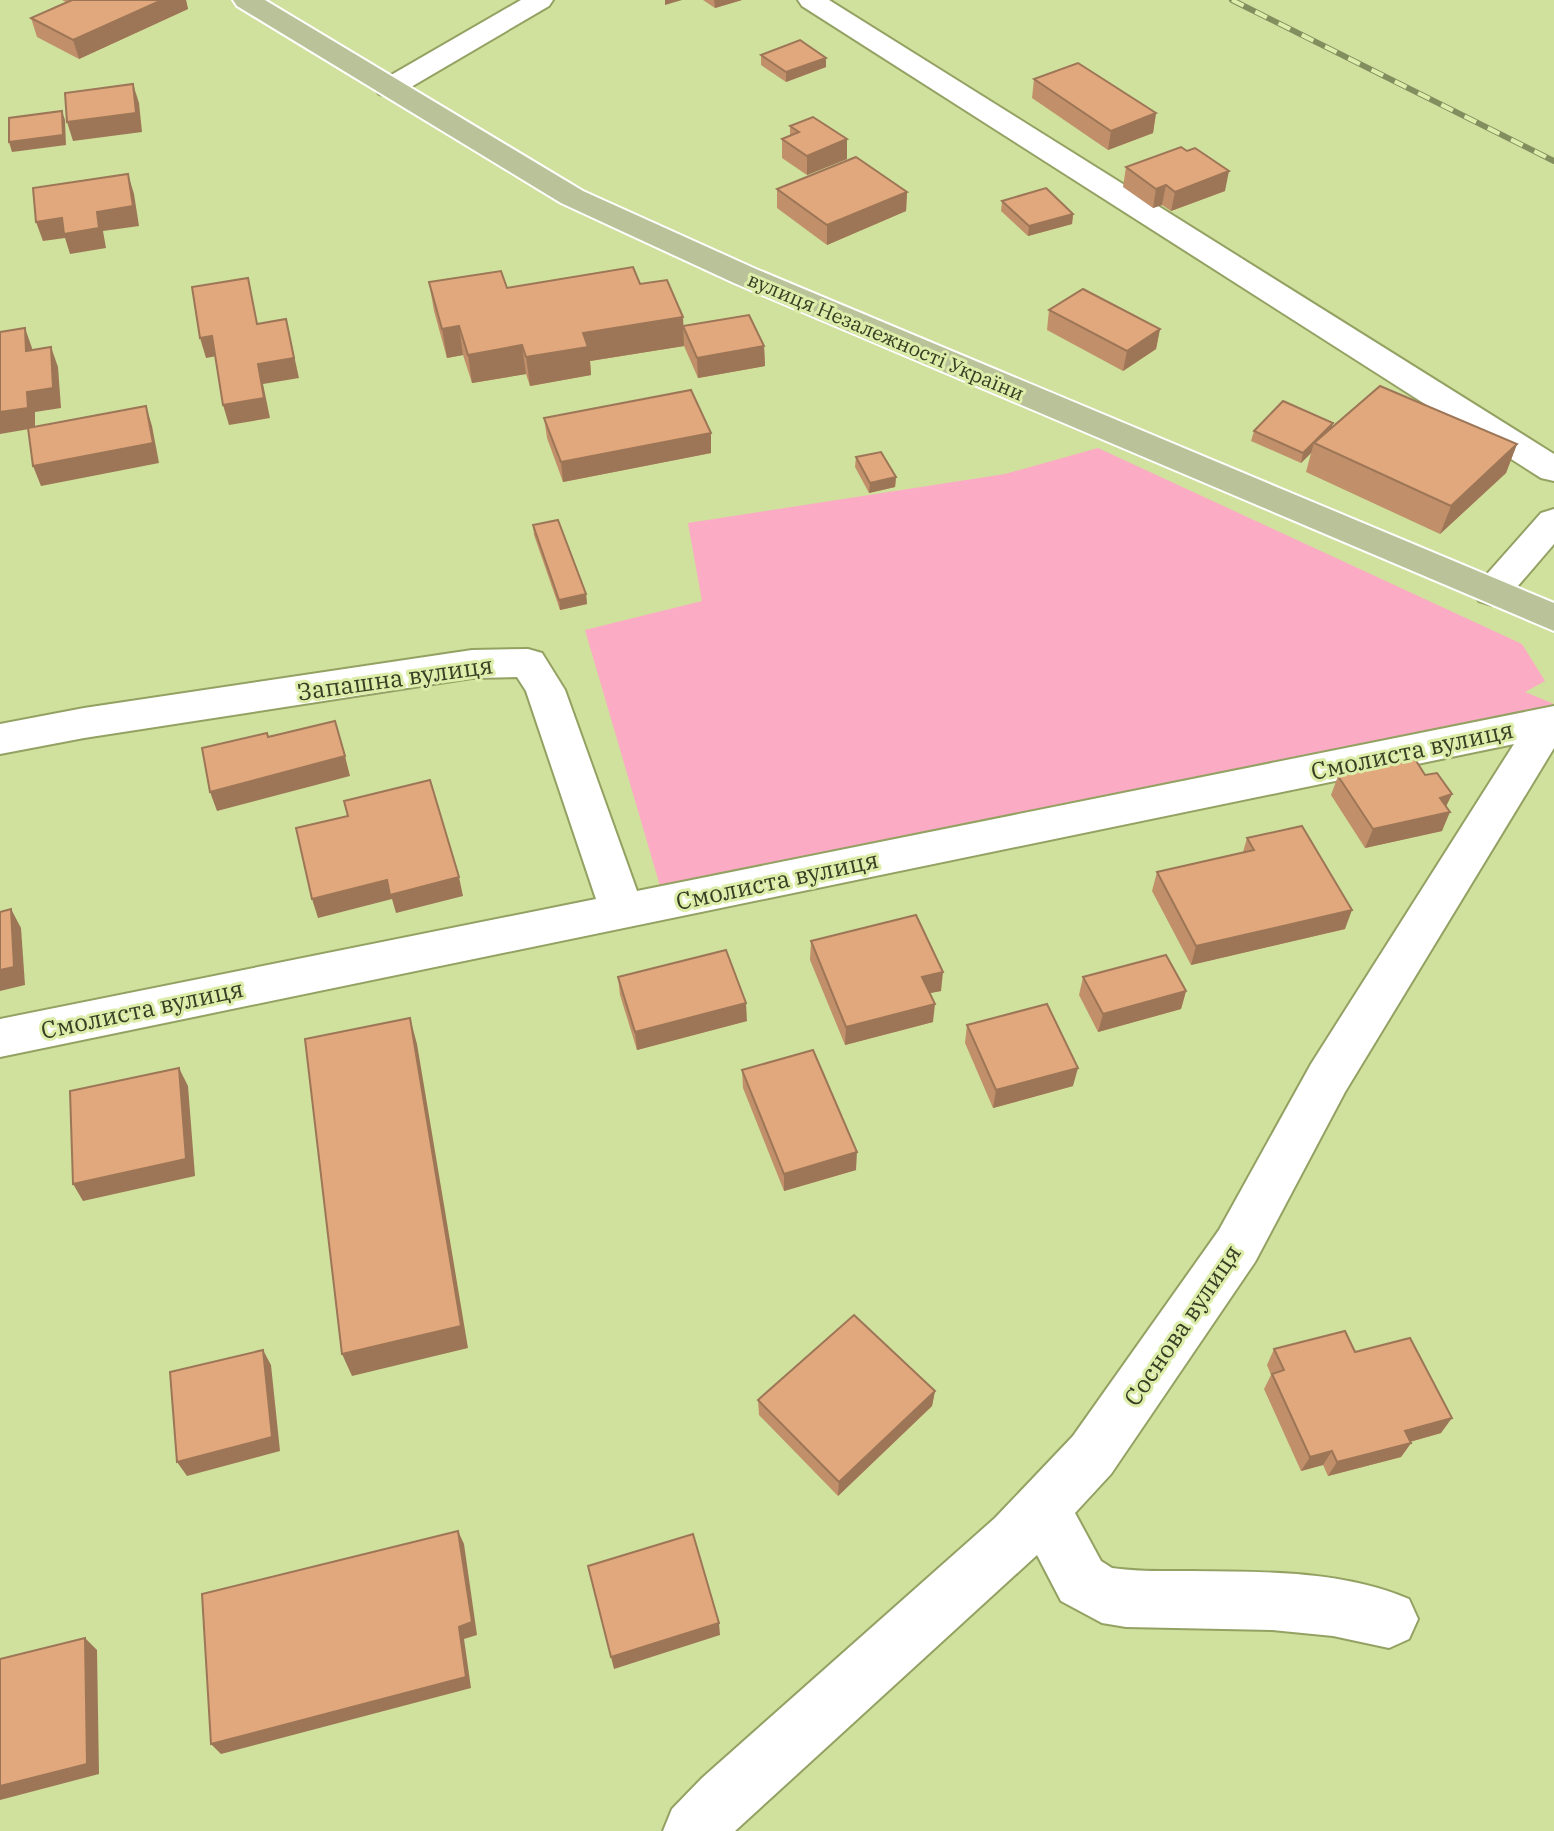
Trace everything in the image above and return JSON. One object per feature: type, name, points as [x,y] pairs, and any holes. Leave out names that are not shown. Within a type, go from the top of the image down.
[{"type":"main road","name":"вулиця Незалежності України","points":[[246,0],[572,197],[732,270],[1554,618]]},
{"type":"street","points":[[389,88],[540,0]]},
{"type":"street","points":[[811,0],[1554,470]]},
{"type":"street","points":[[1492,592],[1554,521]]},
{"type":"street","name":"Запашна вулиця","points":[[0,739],[84,723],[472,664],[528,663],[545,690],[622,911]]},
{"type":"street","name":"Смолиста вулиця","points":[[0,1038],[1552,722]]},
{"type":"street","name":"Соснова вулиця","points":[[717,1820],[1015,1538],[1092,1455],[1237,1246],[1328,1078],[1552,722]]},
{"type":"street","points":[[1044,1507],[1068,1561],[1081,1581],[1102,1595],[1126,1599],[1272,1601],[1333,1607],[1389,1619]]},
{"type":"shaded area","points":[[1098,448],[1522,644],[1545,681],[1525,692],[1554,704],[1554,721],[665,903],[585,630],[702,601],[688,523],[1005,474]]},
{"type":"building","points":[[72,0],[162,0],[73,40],[31,18]]},
{"type":"building","points":[[800,40],[826,58],[786,72],[761,55]]},
{"type":"building","points":[[1078,63],[1156,113],[1111,131],[1034,79]]},
{"type":"building","points":[[133,84],[136,113],[67,122],[65,93]]},
{"type":"building","points":[[62,111],[63,135],[9,142],[9,118]]},
{"type":"building","points":[[813,117],[847,139],[807,156],[782,139],[799,132],[790,126]]},
{"type":"building","points":[[1181,147],[1187,151],[1195,148],[1229,171],[1175,192],[1166,185],[1156,189],[1126,167]]},
{"type":"building","points":[[856,157],[907,192],[827,225],[777,189]]},
{"type":"building","points":[[128,174],[133,206],[97,212],[99,228],[64,234],[62,218],[36,222],[33,188]]},
{"type":"building","points":[[1046,188],[1073,214],[1029,226],[1002,201]]},
{"type":"building","points":[[633,267],[640,284],[667,280],[683,317],[583,333],[588,347],[526,357],[522,345],[468,355],[459,326],[442,329],[429,282],[501,271],[507,288]]},
{"type":"building","points":[[248,278],[257,324],[286,319],[294,358],[258,364],[264,398],[223,405],[212,336],[200,338],[192,287]]},
{"type":"building","points":[[1083,289],[1160,329],[1127,351],[1049,310]]},
{"type":"building","points":[[749,315],[764,346],[697,358],[683,326]]},
{"type":"building","points":[[25,328],[26,351],[51,347],[53,388],[27,392],[28,408],[0,412],[0,332]]},
{"type":"building","points":[[1380,386],[1517,444],[1451,506],[1314,443]]},
{"type":"building","points":[[691,390],[711,433],[561,462],[544,418]]},
{"type":"building","points":[[1283,401],[1333,423],[1303,453],[1254,431]]},
{"type":"building","points":[[146,406],[153,443],[33,466],[28,428]]},
{"type":"building","points":[[881,452],[896,477],[870,483],[856,457]]},
{"type":"building","points":[[558,520],[586,594],[559,600],[533,525]]},
{"type":"building","points":[[335,721],[345,756],[210,792],[202,748]]},
{"type":"building","points":[[1415,759],[1425,775],[1437,773],[1452,794],[1440,798],[1450,812],[1373,829],[1338,776]]},
{"type":"building","points":[[430,780],[459,877],[390,895],[387,880],[312,899],[296,828],[348,816],[344,801]]},
{"type":"building","points":[[1302,826],[1352,910],[1196,946],[1157,872],[1254,850],[1247,838]]},
{"type":"building","points":[[11,909],[14,967],[0,970],[0,912]]},
{"type":"building","points":[[916,915],[943,972],[922,977],[935,1004],[846,1027],[811,941]]},
{"type":"building","points":[[726,950],[746,1003],[635,1032],[618,977]]},
{"type":"building","points":[[1166,955],[1186,991],[1103,1014],[1083,977]]},
{"type":"building","points":[[1047,1004],[1078,1068],[996,1090],[967,1025]]},
{"type":"building","points":[[410,1018],[461,1326],[342,1354],[305,1039]]},
{"type":"building","points":[[813,1050],[857,1152],[784,1174],[742,1070]]},
{"type":"building","points":[[179,1068],[186,1159],[73,1184],[70,1091]]},
{"type":"building","points":[[854,1315],[935,1391],[839,1482],[758,1400]]},
{"type":"building","points":[[1345,1331],[1355,1352],[1410,1338],[1452,1418],[1405,1431],[1411,1443],[1337,1462],[1332,1451],[1310,1457],[1272,1374],[1284,1370],[1274,1349]]},
{"type":"building","points":[[263,1350],[272,1437],[177,1462],[170,1372]]},
{"type":"building","points":[[458,1531],[472,1622],[459,1627],[466,1677],[211,1744],[202,1594]]},
{"type":"building","points":[[693,1534],[719,1623],[611,1657],[588,1566]]},
{"type":"building","points":[[85,1638],[87,1764],[0,1786],[0,1659]]},
{"type":"railway","points":[[1232,0],[1554,161]]}]
